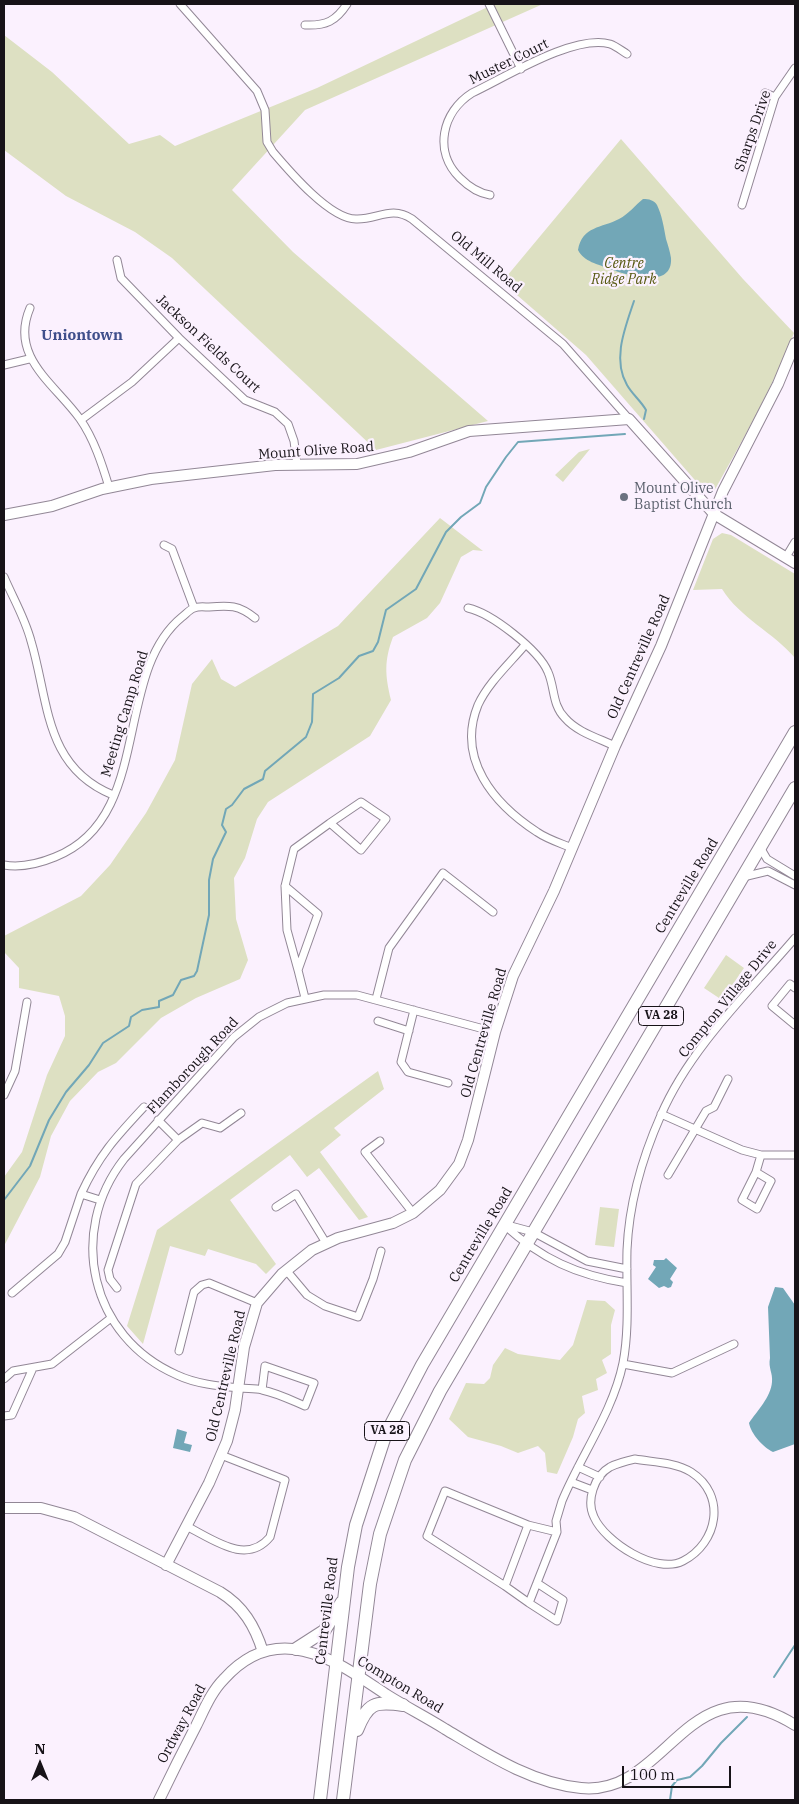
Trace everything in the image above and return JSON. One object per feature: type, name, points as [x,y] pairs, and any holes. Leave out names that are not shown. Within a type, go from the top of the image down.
[{"type":"highway","name":"Centreville Road","points":[[320,1800],[344,1597],[356,1525],[385,1436],[422,1365],[795,732]]},
{"type":"highway","name":"VA 28","points":[[343,1800],[374,1559],[395,1484],[421,1424],[795,788]]},
{"type":"highway","points":[[296,1649],[324,1631],[344,1597]]},
{"type":"highway","points":[[350,1749],[367,1709],[374,1704],[403,1705]]},
{"type":"street","name":"Old Mill Road","points":[[180,4],[257,91],[266,110],[267,142],[272,152],[335,213],[357,220],[379,214],[406,214],[563,344],[714,514],[791,560]]},
{"type":"street","points":[[305,25],[330,23],[341,13],[347,4]]},
{"type":"street","points":[[489,4],[521,69]]},
{"type":"street","name":"Muster Court","points":[[490,195],[469,187],[455,173],[444,150],[445,128],[452,112],[464,98],[521,69],[579,44],[610,44],[627,54]]},
{"type":"street","name":"Sharps Drive","points":[[742,205],[775,97],[795,68]]},
{"type":"street","points":[[765,93],[775,97]]},
{"type":"street","name":"Jackson Fields Court","points":[[116,260],[121,278],[179,338],[245,400],[275,412],[288,424],[294,440],[297,464]]},
{"type":"street","points":[[30,308],[26,317],[24,333],[29,359],[81,420],[98,453],[109,487]]},
{"type":"street","points":[[81,420],[132,382],[179,338]]},
{"type":"street","name":"Old Centreville Road","points":[[166,1565],[222,1456],[232,1423],[244,1347],[257,1303],[286,1270],[302,1256],[326,1243],[386,1226],[413,1213],[440,1190],[459,1164],[470,1132],[495,1032],[513,976],[661,646],[732,472],[778,384],[795,343]]},
{"type":"street","points":[[4,365],[29,359]]},
{"type":"street","name":"Mount Olive Road","points":[[4,515],[52,506],[109,487],[151,480],[297,464],[341,465],[369,463],[409,452],[469,431],[629,419]]},
{"type":"street","points":[[791,560],[795,542]]},
{"type":"street","points":[[164,545],[172,549],[194,608],[219,606],[242,608],[255,618]]},
{"type":"street","points":[[4,577],[30,639],[48,718],[56,740],[66,757],[87,780],[113,794]]},
{"type":"street","name":"Meeting Camp Road","points":[[4,865],[33,865],[76,847],[95,829],[113,794],[127,759],[151,662],[173,625],[194,608]]},
{"type":"street","points":[[468,608],[480,611],[491,617],[525,645],[546,666],[555,702],[564,718],[572,726],[615,746]]},
{"type":"street","points":[[525,645],[493,682],[478,706],[472,730],[475,761],[482,780],[497,800],[536,832],[572,848]]},
{"type":"street","points":[[305,998],[287,930],[285,886],[294,849],[330,822],[362,802],[386,819],[362,850],[330,822]]},
{"type":"street","points":[[760,847],[767,860],[795,876]]},
{"type":"street","points":[[742,878],[768,871],[795,885]]},
{"type":"street","points":[[376,1000],[389,948],[443,873],[494,912]]},
{"type":"street","points":[[285,886],[318,914],[298,970]]},
{"type":"street","name":"Compton Village Drive","points":[[529,1603],[558,1532],[556,1521],[571,1482],[613,1394],[623,1364],[626,1336],[629,1232],[637,1181],[661,1114],[686,1071],[708,1040],[795,938]]},
{"type":"street","points":[[795,988],[790,984],[772,1006],[795,1026]]},
{"type":"street","name":"Flamborough Road","points":[[262,1390],[265,1366],[314,1383],[305,1406],[262,1390],[194,1381],[162,1368],[131,1344],[111,1318],[95,1276],[92,1248],[94,1221],[100,1200],[118,1167],[158,1120],[246,1026],[272,1010],[305,998],[339,994],[376,1000],[495,1032]]},
{"type":"street","points":[[4,1094],[14,1071],[27,1002]]},
{"type":"street","points":[[414,1010],[401,1062],[408,1072],[448,1083]]},
{"type":"street","points":[[378,1021],[409,1031]]},
{"type":"street","points":[[668,1175],[706,1111],[714,1108],[728,1079]]},
{"type":"street","points":[[12,1293],[58,1254],[65,1242],[81,1194],[95,1164],[113,1140],[144,1107]]},
{"type":"street","points":[[117,1288],[110,1279],[108,1270],[136,1184],[178,1140],[202,1123],[220,1128],[241,1113]]},
{"type":"street","points":[[661,1114],[697,1129],[716,1140],[761,1155],[795,1156]]},
{"type":"street","points":[[158,1120],[178,1140]]},
{"type":"street","points":[[380,1141],[365,1152],[413,1213]]},
{"type":"street","points":[[756,1172],[771,1181],[758,1209],[742,1200],[756,1172],[761,1155]]},
{"type":"street","points":[[81,1194],[100,1200]]},
{"type":"street","points":[[276,1207],[296,1194],[326,1243]]},
{"type":"street","points":[[504,1225],[533,1232],[587,1261],[628,1268]]},
{"type":"street","points":[[504,1225],[526,1245],[581,1274],[627,1283]]},
{"type":"street","points":[[286,1270],[307,1295],[325,1306],[358,1317],[373,1279],[381,1251]]},
{"type":"street","points":[[179,1351],[194,1292],[202,1284],[209,1283],[257,1303]]},
{"type":"street","points":[[4,1379],[13,1371],[52,1364],[111,1318]]},
{"type":"street","points":[[623,1364],[672,1373],[734,1344]]},
{"type":"street","points":[[4,1416],[12,1415],[33,1368]]},
{"type":"street","points":[[186,1526],[234,1550],[246,1552],[264,1544],[270,1537],[285,1480],[222,1456]]},
{"type":"street","points":[[635,1459],[667,1464],[691,1472],[707,1488],[714,1507],[712,1530],[705,1545],[695,1555],[678,1564],[660,1565],[642,1560],[602,1529],[594,1517],[592,1490],[600,1477],[608,1468],[635,1459]]},
{"type":"street","points":[[578,1467],[600,1477]]},
{"type":"street","points":[[571,1482],[592,1490]]},
{"type":"street","points":[[537,1583],[563,1600],[557,1621],[427,1536],[445,1491],[528,1525],[558,1532]]},
{"type":"street","points":[[4,1508],[41,1508],[74,1517],[231,1599],[249,1619],[263,1652]]},
{"type":"street","points":[[505,1586],[528,1525]]},
{"type":"street","name":"Compton Road","points":[[263,1652],[278,1649],[296,1649],[336,1662],[403,1705],[512,1767],[556,1784],[582,1789],[606,1787],[624,1780],[694,1723],[718,1710],[742,1706],[756,1708],[776,1714],[795,1725]]},
{"type":"street","name":"Ordway Road","points":[[159,1800],[218,1686],[246,1660],[263,1652]]},
{"type":"green space","points":[[494,4],[543,4],[305,110],[232,190],[293,252],[488,421],[376,450],[172,258],[135,232],[66,196],[4,150],[4,35],[52,72],[129,144],[160,135],[175,146],[317,88]]},
{"type":"green space","name":"Centre Ridge Park","points":[[621,139],[743,279],[794,333],[766,395],[713,493],[707,494],[586,355],[502,282]]},
{"type":"green space","points":[[590,449],[563,482],[555,475],[579,452]]},
{"type":"green space","points":[[440,518],[483,551],[473,550],[461,557],[440,603],[427,618],[393,637],[386,668],[391,700],[370,736],[268,802],[257,819],[245,858],[234,878],[236,919],[248,960],[240,979],[196,998],[161,1018],[116,1063],[98,1072],[70,1101],[51,1136],[40,1177],[4,1246],[4,1177],[22,1152],[47,1075],[65,1036],[65,1016],[59,996],[19,988],[19,968],[4,952],[4,936],[81,896],[110,865],[146,813],[175,760],[192,684],[212,659],[221,679],[235,687],[338,626]]},
{"type":"green space","points":[[722,533],[731,535],[795,574],[795,658],[777,640],[747,617],[722,589],[693,590],[713,539]]},
{"type":"green space","points":[[726,955],[744,968],[722,1000],[704,988]]},
{"type":"green space","points":[[378,1071],[384,1089],[334,1128],[341,1135],[320,1152],[368,1217],[359,1220],[319,1168],[307,1177],[290,1155],[230,1200],[276,1264],[266,1274],[256,1264],[208,1249],[205,1256],[170,1246],[143,1344],[127,1326],[157,1230]]},
{"type":"green space","points":[[600,1207],[619,1209],[614,1247],[595,1245]]},
{"type":"green space","points":[[587,1300],[605,1301],[615,1310],[611,1325],[611,1354],[602,1360],[607,1373],[596,1379],[598,1390],[582,1396],[585,1413],[578,1419],[573,1437],[557,1474],[547,1472],[545,1453],[538,1446],[518,1453],[468,1437],[449,1419],[466,1383],[484,1384],[490,1378],[493,1365],[505,1348],[518,1354],[560,1360],[573,1345]]},
{"type":"water","points":[[643,199],[656,203],[662,217],[671,258],[670,268],[665,274],[648,278],[637,277],[592,262],[581,254],[578,250],[580,242],[588,232],[623,217]]},
{"type":"water","points":[[666,1258],[677,1268],[670,1279],[673,1282],[671,1287],[664,1286],[659,1288],[648,1279],[656,1267],[653,1265],[654,1260],[664,1260]]},
{"type":"water","points":[[775,1287],[783,1288],[795,1305],[795,1444],[773,1452],[758,1440],[749,1423],[771,1388],[768,1307]]},
{"type":"water","points":[[177,1429],[187,1432],[184,1443],[192,1445],[190,1452],[173,1448]]},
{"type":"waterway","points":[[634,301],[622,343],[620,365],[627,385],[646,410],[644,419]]},
{"type":"waterway","points":[[4,1200],[30,1166],[49,1120],[66,1092],[89,1065],[103,1043],[129,1026],[131,1017],[142,1010],[159,1007],[159,1001],[173,995],[181,980],[194,976],[197,971],[209,915],[209,880],[213,859],[226,832],[222,825],[226,809],[232,805],[244,789],[263,779],[265,771],[306,737],[312,722],[313,694],[339,678],[359,656],[373,651],[378,642],[386,610],[416,589],[446,532],[461,517],[480,503],[486,487],[518,442],[625,434]]},
{"type":"waterway","points":[[774,1677],[795,1645]]},
{"type":"waterway","points":[[670,1800],[672,1786],[677,1780],[690,1777],[747,1717]]},
{"type":"place","name":"Mount Olive Baptist Church","points":[[624,497]]},
{"type":"district","name":"Uniontown","points":[[82,336]]}]
